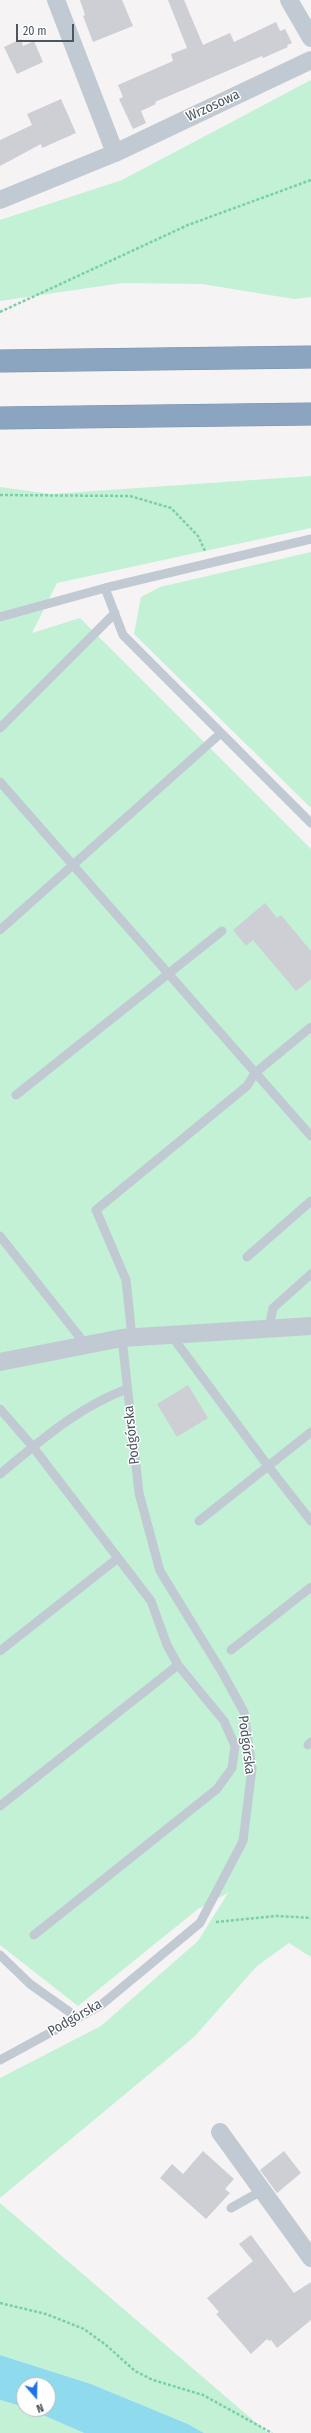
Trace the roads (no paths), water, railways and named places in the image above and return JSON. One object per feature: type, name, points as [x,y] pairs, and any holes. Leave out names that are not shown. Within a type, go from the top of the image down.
[{"type":"highway","points":[[0,361],[311,357]]},
{"type":"highway","points":[[0,418],[311,414]]},
{"type":"street","points":[[56,0],[115,153]]},
{"type":"street","points":[[289,0],[311,38]]},
{"type":"street","name":"Wrzosowa","points":[[0,200],[115,153],[311,60]]},
{"type":"street","points":[[0,1362],[127,1337],[311,1326]]},
{"type":"street","points":[[220,2132],[311,2258]]},
{"type":"lane","points":[[0,617],[105,588],[212,564],[311,539]]},
{"type":"lane","points":[[105,588],[124,635],[311,823]]},
{"type":"lane","points":[[0,728],[115,613]]},
{"type":"lane","points":[[0,930],[221,733]]},
{"type":"lane","points":[[0,782],[311,1136]]},
{"type":"lane","points":[[16,1095],[222,931]]},
{"type":"lane","points":[[256,1073],[311,1027]]},
{"type":"lane","name":"Podgórska","points":[[0,2060],[101,2005],[200,1923],[244,1841],[252,1770],[244,1712],[222,1672],[160,1572],[139,1493],[127,1389],[126,1280],[96,1210],[247,1086],[256,1073]]},
{"type":"lane","points":[[247,1257],[311,1201]]},
{"type":"lane","points":[[0,1236],[86,1345]]},
{"type":"lane","points":[[269,1328],[273,1308],[311,1274]]},
{"type":"lane","points":[[171,1335],[268,1466],[311,1521]]},
{"type":"lane","points":[[0,1474],[55,1429],[110,1395],[127,1389]]},
{"type":"lane","points":[[0,1409],[33,1447],[151,1601],[167,1645],[178,1665],[224,1721],[235,1746],[232,1768],[217,1789],[34,1935]]},
{"type":"lane","points":[[199,1521],[311,1432]]},
{"type":"lane","points":[[0,1651],[118,1558]]},
{"type":"lane","points":[[231,1650],[311,1587]]},
{"type":"lane","points":[[0,1806],[178,1665]]},
{"type":"lane","points":[[0,1955],[30,1984],[78,2018]]},
{"type":"lane","points":[[231,2208],[263,2190]]},
{"type":"water","points":[[0,2355],[91,2384],[188,2424],[204,2433],[84,2433],[47,2417],[56,2417],[56,2377],[16,2377],[16,2405],[0,2400]]}]
